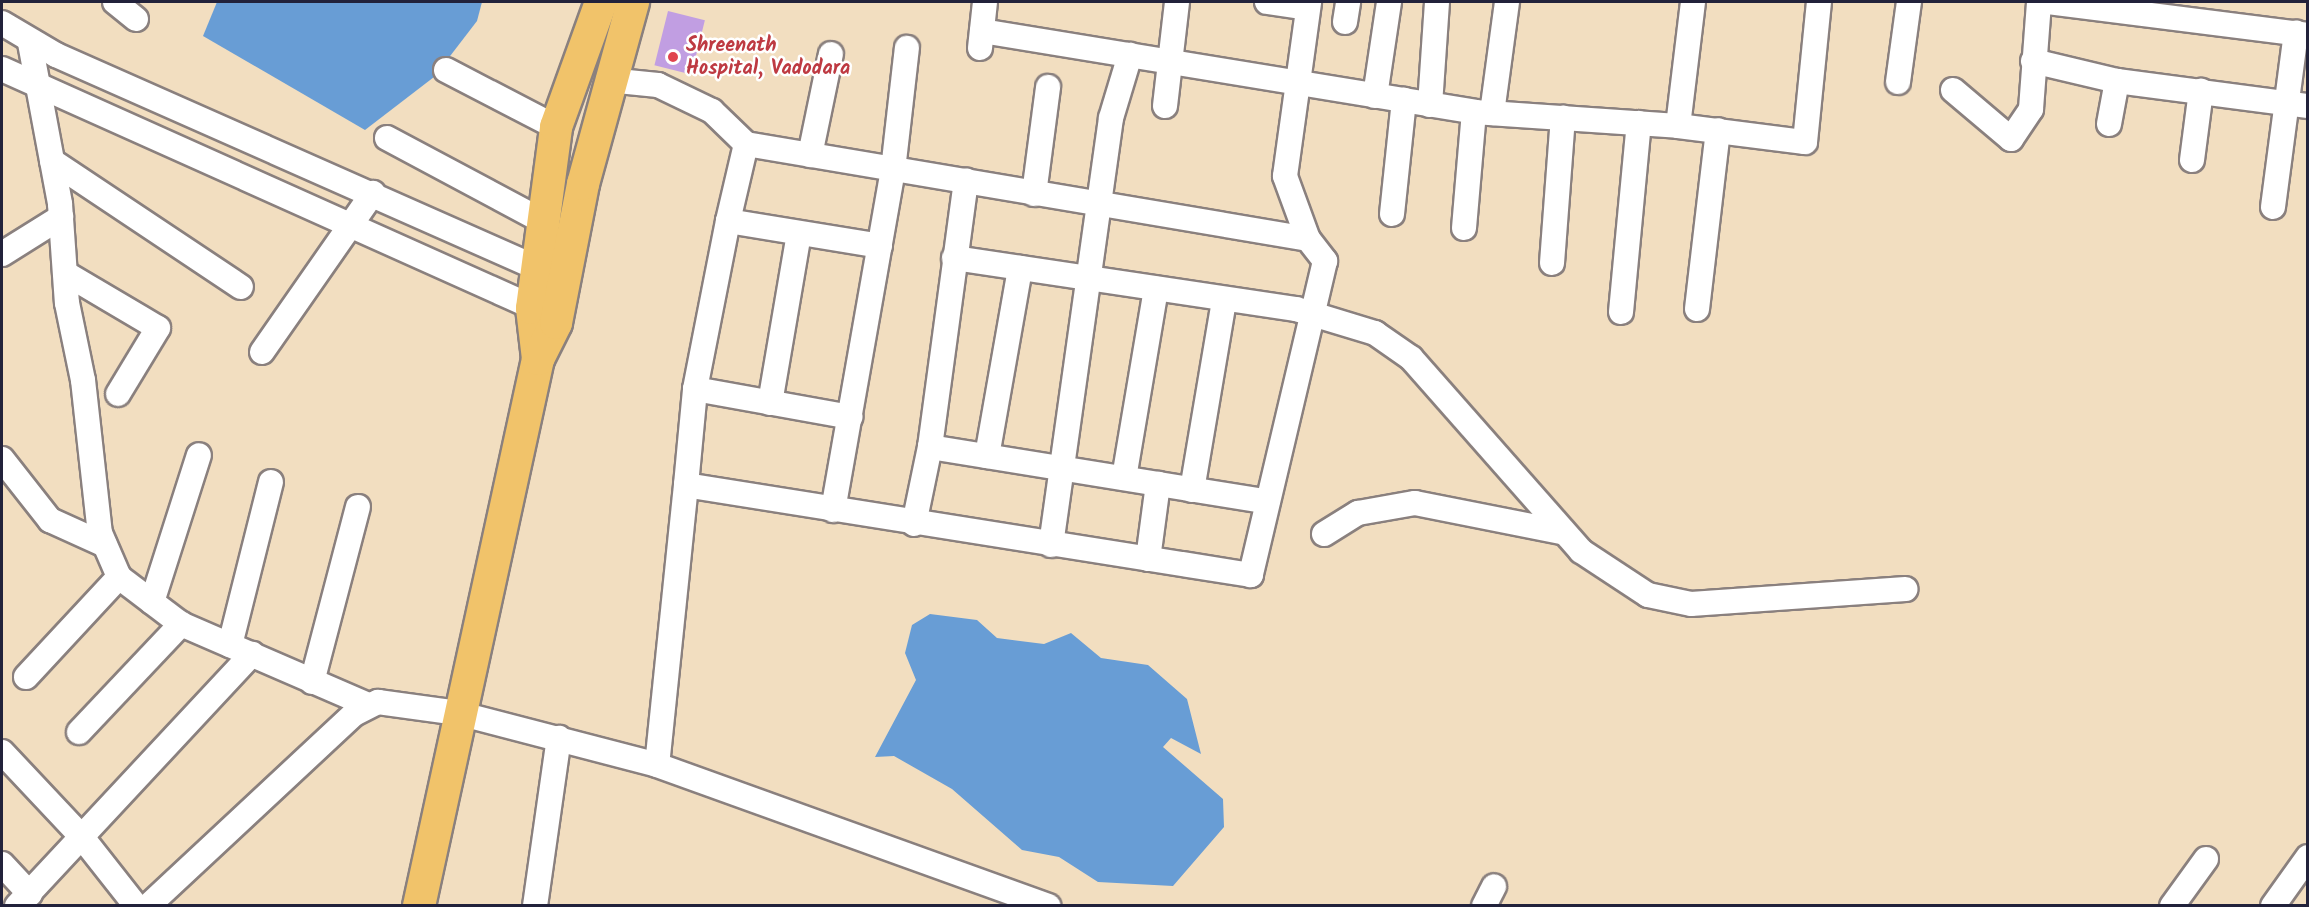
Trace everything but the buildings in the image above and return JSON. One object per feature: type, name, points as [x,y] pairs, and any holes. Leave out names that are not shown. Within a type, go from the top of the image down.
[{"type":"main road","points":[[419,906],[458,713],[538,358],[545,313],[537,269],[556,127],[601,2]]},
{"type":"main road","points":[[545,313],[566,279],[608,80],[633,2]]},
{"type":"street","points":[[115,2],[136,19]]},
{"type":"street","points":[[985,2],[981,40],[1130,56],[1483,112],[1678,126],[1805,142],[1819,2]]},
{"type":"street","points":[[1165,106],[1177,2]]},
{"type":"street","points":[[686,485],[914,524],[1251,575],[1325,261],[1308,239],[1285,176],[1309,5],[1267,2]]},
{"type":"street","points":[[1375,96],[1389,2]]},
{"type":"street","points":[[1430,105],[1437,2]]},
{"type":"street","points":[[1464,228],[1483,112],[1507,2]]},
{"type":"street","points":[[1678,126],[1694,2]]},
{"type":"street","points":[[1898,82],[1909,2]]},
{"type":"street","points":[[1953,90],[2011,139],[2031,109],[2039,2]]},
{"type":"street","points":[[2048,2],[2188,10],[2302,34],[2299,105],[2273,207]]},
{"type":"street","points":[[2,23],[30,43],[537,269],[566,279]]},
{"type":"street","points":[[30,43],[61,216],[65,273],[105,545],[119,577],[181,624],[368,705],[458,713],[657,765],[1048,906]]},
{"type":"street","points":[[833,510],[880,246],[907,48]]},
{"type":"street","points":[[810,155],[831,54]]},
{"type":"street","points":[[1051,544],[1059,467],[1111,118],[1130,56]]},
{"type":"street","points":[[2033,61],[2117,81],[2299,105]]},
{"type":"street","points":[[2,69],[39,90],[545,313]]},
{"type":"street","points":[[446,70],[556,127]]},
{"type":"street","points":[[608,80],[658,85],[712,111],[746,144],[1308,239]]},
{"type":"street","points":[[2109,124],[2117,81]]},
{"type":"street","points":[[1034,194],[1048,87]]},
{"type":"street","points":[[2192,160],[2201,91]]},
{"type":"street","points":[[1392,214],[1404,100]]},
{"type":"street","points":[[1552,263],[1563,117]]},
{"type":"street","points":[[1621,312],[1639,123]]},
{"type":"street","points":[[1697,309],[1718,130]]},
{"type":"street","points":[[387,138],[543,222]]},
{"type":"street","points":[[657,765],[695,389],[728,221],[746,144]]},
{"type":"street","points":[[52,160],[241,286]]},
{"type":"street","points":[[914,524],[930,447],[966,180]]},
{"type":"street","points":[[262,352],[373,194]]},
{"type":"street","points":[[2,254],[61,216]]},
{"type":"street","points":[[728,221],[880,246]]},
{"type":"street","points":[[770,403],[800,233]]},
{"type":"street","points":[[954,258],[1312,313],[1374,333],[1411,358],[1562,532],[1599,564],[1666,601],[1905,589]]},
{"type":"street","points":[[987,456],[1020,268]]},
{"type":"street","points":[[65,273],[158,328],[118,394]]},
{"type":"street","points":[[1124,478],[1156,289]]},
{"type":"street","points":[[1192,490],[1224,300]]},
{"type":"street","points":[[695,389],[850,417]]},
{"type":"street","points":[[930,447],[1268,502]]},
{"type":"street","points":[[152,602],[200,454]]},
{"type":"street","points":[[2,459],[50,520],[105,545]]},
{"type":"street","points":[[230,645],[271,482]]},
{"type":"street","points":[[1148,559],[1158,484]]},
{"type":"street","points":[[1324,534],[1358,513],[1415,502],[1562,532]]},
{"type":"street","points":[[312,682],[358,507]]},
{"type":"street","points":[[26,676],[119,577]]},
{"type":"street","points":[[79,732],[181,624]]},
{"type":"street","points":[[2,864],[23,900],[252,654]]},
{"type":"street","points":[[148,906],[368,705]]},
{"type":"street","points":[[535,906],[559,738]]},
{"type":"street","points":[[2,752],[81,836],[136,906]]},
{"type":"street","points":[[2273,906],[2307,857]]},
{"type":"street","points":[[2172,906],[2206,859]]},
{"type":"water","points":[[217,2],[482,2],[477,21],[434,77],[365,130],[203,36]]},
{"type":"water","points":[[930,614],[977,620],[997,638],[1044,644],[1071,633],[1101,658],[1148,665],[1187,699],[1201,754],[1171,738],[1163,747],[1223,799],[1224,827],[1173,886],[1098,882],[1059,857],[1022,850],[952,789],[894,756],[875,757],[916,680],[905,653],[912,625]]},
{"type":"place","name":"Shreenath Hospital, Vadodara","points":[[673,57]]}]
